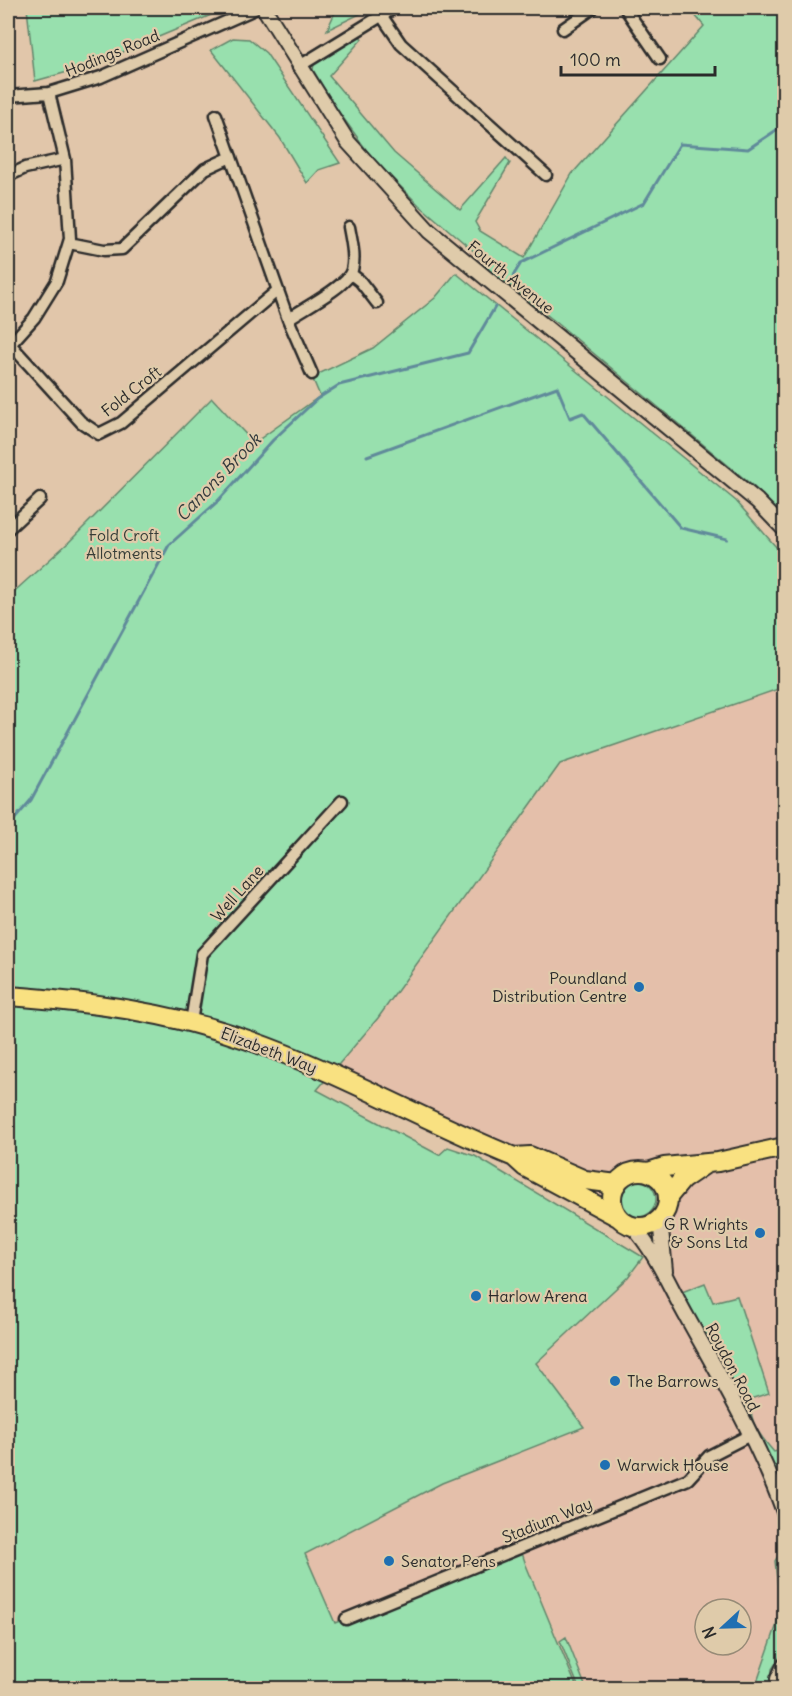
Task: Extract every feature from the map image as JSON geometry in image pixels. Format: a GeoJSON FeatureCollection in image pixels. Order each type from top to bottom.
{"type":"FeatureCollection","features":[{"type":"Feature","properties":{"kind":"main road","name":"Elizabeth Way"},"geometry":{"type":"LineString","coordinates":[[8,996],[129,1008],[191,1022],[249,1040],[514,1158],[525,1167],[625,1221]]}},
{"type":"Feature","properties":{"kind":"main road"},"geometry":{"type":"LineString","coordinates":[[705,1164],[682,1180],[666,1206],[650,1225],[625,1221],[612,1200],[617,1184],[631,1173],[648,1172],[664,1167],[705,1164],[784,1147]]}},
{"type":"Feature","properties":{"kind":"main road","name":"Elizabeth Way"},"geometry":{"type":"LineString","coordinates":[[514,1158],[530,1156],[585,1180],[617,1184]]}},
{"type":"Feature","properties":{"kind":"main road"},"geometry":{"type":"LineString","coordinates":[[648,1172],[662,1181],[666,1206]]}},
{"type":"Feature","properties":{"kind":"street","name":"Hodings Road"},"geometry":{"type":"LineString","coordinates":[[8,96],[49,93],[101,77],[257,8]]}},
{"type":"Feature","properties":{"kind":"street","name":"Fourth Avenue"},"geometry":{"type":"LineString","coordinates":[[264,8],[298,67],[348,142],[429,231],[757,501],[784,528]]}},
{"type":"Feature","properties":{"kind":"street"},"geometry":{"type":"LineString","coordinates":[[298,67],[394,8]]}},
{"type":"Feature","properties":{"kind":"street"},"geometry":{"type":"LineString","coordinates":[[562,29],[593,8]]}},
{"type":"Feature","properties":{"kind":"street"},"geometry":{"type":"LineString","coordinates":[[625,8],[660,59]]}},
{"type":"Feature","properties":{"kind":"street"},"geometry":{"type":"LineString","coordinates":[[381,15],[401,44],[546,175]]}},
{"type":"Feature","properties":{"kind":"street"},"geometry":{"type":"LineString","coordinates":[[9,346],[34,318],[57,281],[69,243],[65,159],[49,93]]}},
{"type":"Feature","properties":{"kind":"street"},"geometry":{"type":"LineString","coordinates":[[216,115],[288,319],[312,374]]}},
{"type":"Feature","properties":{"kind":"street"},"geometry":{"type":"LineString","coordinates":[[69,243],[104,250],[122,249],[205,169],[231,157]]}},
{"type":"Feature","properties":{"kind":"street"},"geometry":{"type":"LineString","coordinates":[[8,176],[25,168],[65,159]]}},
{"type":"Feature","properties":{"kind":"street"},"geometry":{"type":"LineString","coordinates":[[288,319],[332,290],[351,274],[353,267],[349,226]]}},
{"type":"Feature","properties":{"kind":"street"},"geometry":{"type":"LineString","coordinates":[[351,274],[360,281],[377,303]]}},
{"type":"Feature","properties":{"kind":"street","name":"Fold Croft"},"geometry":{"type":"LineString","coordinates":[[9,346],[81,422],[99,434],[121,423],[278,290]]}},
{"type":"Feature","properties":{"kind":"street"},"geometry":{"type":"LineString","coordinates":[[8,529],[40,498]]}},
{"type":"Feature","properties":{"kind":"street","name":"Well Lane"},"geometry":{"type":"LineString","coordinates":[[191,1022],[202,954],[342,801]]}},
{"type":"Feature","properties":{"kind":"street","name":"Roydon Road"},"geometry":{"type":"LineString","coordinates":[[664,1271],[661,1229],[666,1206]]}},
{"type":"Feature","properties":{"kind":"street","name":"Roydon Road"},"geometry":{"type":"LineString","coordinates":[[625,1221],[664,1271],[750,1435],[784,1512]]}},
{"type":"Feature","properties":{"kind":"street","name":"Stadium Way"},"geometry":{"type":"LineString","coordinates":[[346,1618],[688,1479],[709,1456],[750,1435]]}},
{"type":"Feature","properties":{"kind":"street"},"geometry":{"type":"LineString","coordinates":[[779,1689],[778,1679],[784,1666]]}},
{"type":"Feature","properties":{"kind":"shaded area"},"geometry":{"type":"Polygon","coordinates":[[[784,686],[784,1658],[779,1666],[774,1688],[578,1688],[520,1547],[334,1624],[305,1554],[442,1483],[583,1427],[536,1363],[650,1257],[544,1164],[334,1071],[378,1018],[562,764],[784,686]]]}},
{"type":"Feature","properties":{"kind":"green space"},"geometry":{"type":"Polygon","coordinates":[[[27,8],[228,8],[89,66],[35,81],[27,8]]]}},
{"type":"Feature","properties":{"kind":"green space"},"geometry":{"type":"Polygon","coordinates":[[[337,8],[372,8],[327,30],[337,8]]]}},
{"type":"Feature","properties":{"kind":"green space"},"geometry":{"type":"Polygon","coordinates":[[[689,8],[784,8],[784,516],[753,486],[556,322],[489,270],[476,253],[419,205],[373,159],[336,108],[313,70],[314,64],[360,36],[362,39],[329,76],[394,153],[460,210],[506,158],[510,163],[475,222],[480,231],[524,258],[572,174],[704,26],[689,8]]]}},
{"type":"Feature","properties":{"kind":"green space"},"geometry":{"type":"Polygon","coordinates":[[[233,38],[249,39],[266,53],[340,163],[319,170],[307,183],[280,138],[211,50],[233,38]]]}},
{"type":"Feature","properties":{"kind":"green space","name":"Fold Croft Allotments"},"geometry":{"type":"Polygon","coordinates":[[[456,273],[736,501],[784,556],[784,687],[560,764],[378,1018],[317,1090],[439,1155],[448,1147],[475,1156],[643,1257],[628,1277],[536,1363],[584,1427],[442,1483],[305,1554],[335,1623],[520,1547],[577,1688],[8,1688],[8,597],[68,543],[212,398],[254,443],[320,396],[312,377],[373,348],[435,298],[456,273]]]}},
{"type":"Feature","properties":{"kind":"green space"},"geometry":{"type":"Polygon","coordinates":[[[638,1181],[651,1186],[656,1199],[651,1212],[638,1217],[625,1212],[620,1199],[625,1186],[638,1181]]]}},
{"type":"Feature","properties":{"kind":"green space"},"geometry":{"type":"Polygon","coordinates":[[[705,1283],[713,1302],[737,1296],[769,1393],[750,1399],[753,1422],[774,1452],[784,1449],[784,1507],[682,1292],[705,1283]]]}},
{"type":"Feature","properties":{"kind":"green space"},"geometry":{"type":"Polygon","coordinates":[[[780,1553],[784,1554],[784,1651],[772,1669],[771,1688],[755,1688],[776,1627],[780,1606],[775,1561],[780,1553]]]}},
{"type":"Feature","properties":{"kind":"green space"},"geometry":{"type":"Polygon","coordinates":[[[566,1637],[586,1688],[579,1688],[560,1641],[566,1637]]]}},
{"type":"Feature","properties":{"kind":"waterway","name":"Canons Brook"},"geometry":{"type":"LineString","coordinates":[[513,276],[521,263],[644,203],[680,144],[748,149],[784,125]]}},
{"type":"Feature","properties":{"kind":"waterway","name":"Canons Brook"},"geometry":{"type":"LineString","coordinates":[[8,827],[31,800],[169,545],[217,502],[273,440],[317,399],[339,385],[468,353],[495,307]]}},
{"type":"Feature","properties":{"kind":"waterway"},"geometry":{"type":"LineString","coordinates":[[367,456],[557,387],[570,418],[583,413],[681,528],[727,539]]}},
{"type":"Feature","properties":{"kind":"place","name":"Poundland Distribution Centre"},"geometry":{"type":"Point","coordinates":[639,987]}},
{"type":"Feature","properties":{"kind":"place","name":"G R Wrights & Sons Ltd"},"geometry":{"type":"Point","coordinates":[760,1233]}},
{"type":"Feature","properties":{"kind":"place","name":"Harlow Arena"},"geometry":{"type":"Point","coordinates":[476,1296]}},
{"type":"Feature","properties":{"kind":"place","name":"The Barrows"},"geometry":{"type":"Point","coordinates":[615,1381]}},
{"type":"Feature","properties":{"kind":"place","name":"Warwick House"},"geometry":{"type":"Point","coordinates":[605,1465]}},
{"type":"Feature","properties":{"kind":"place","name":"Senator Pens"},"geometry":{"type":"Point","coordinates":[389,1561]}}]}
